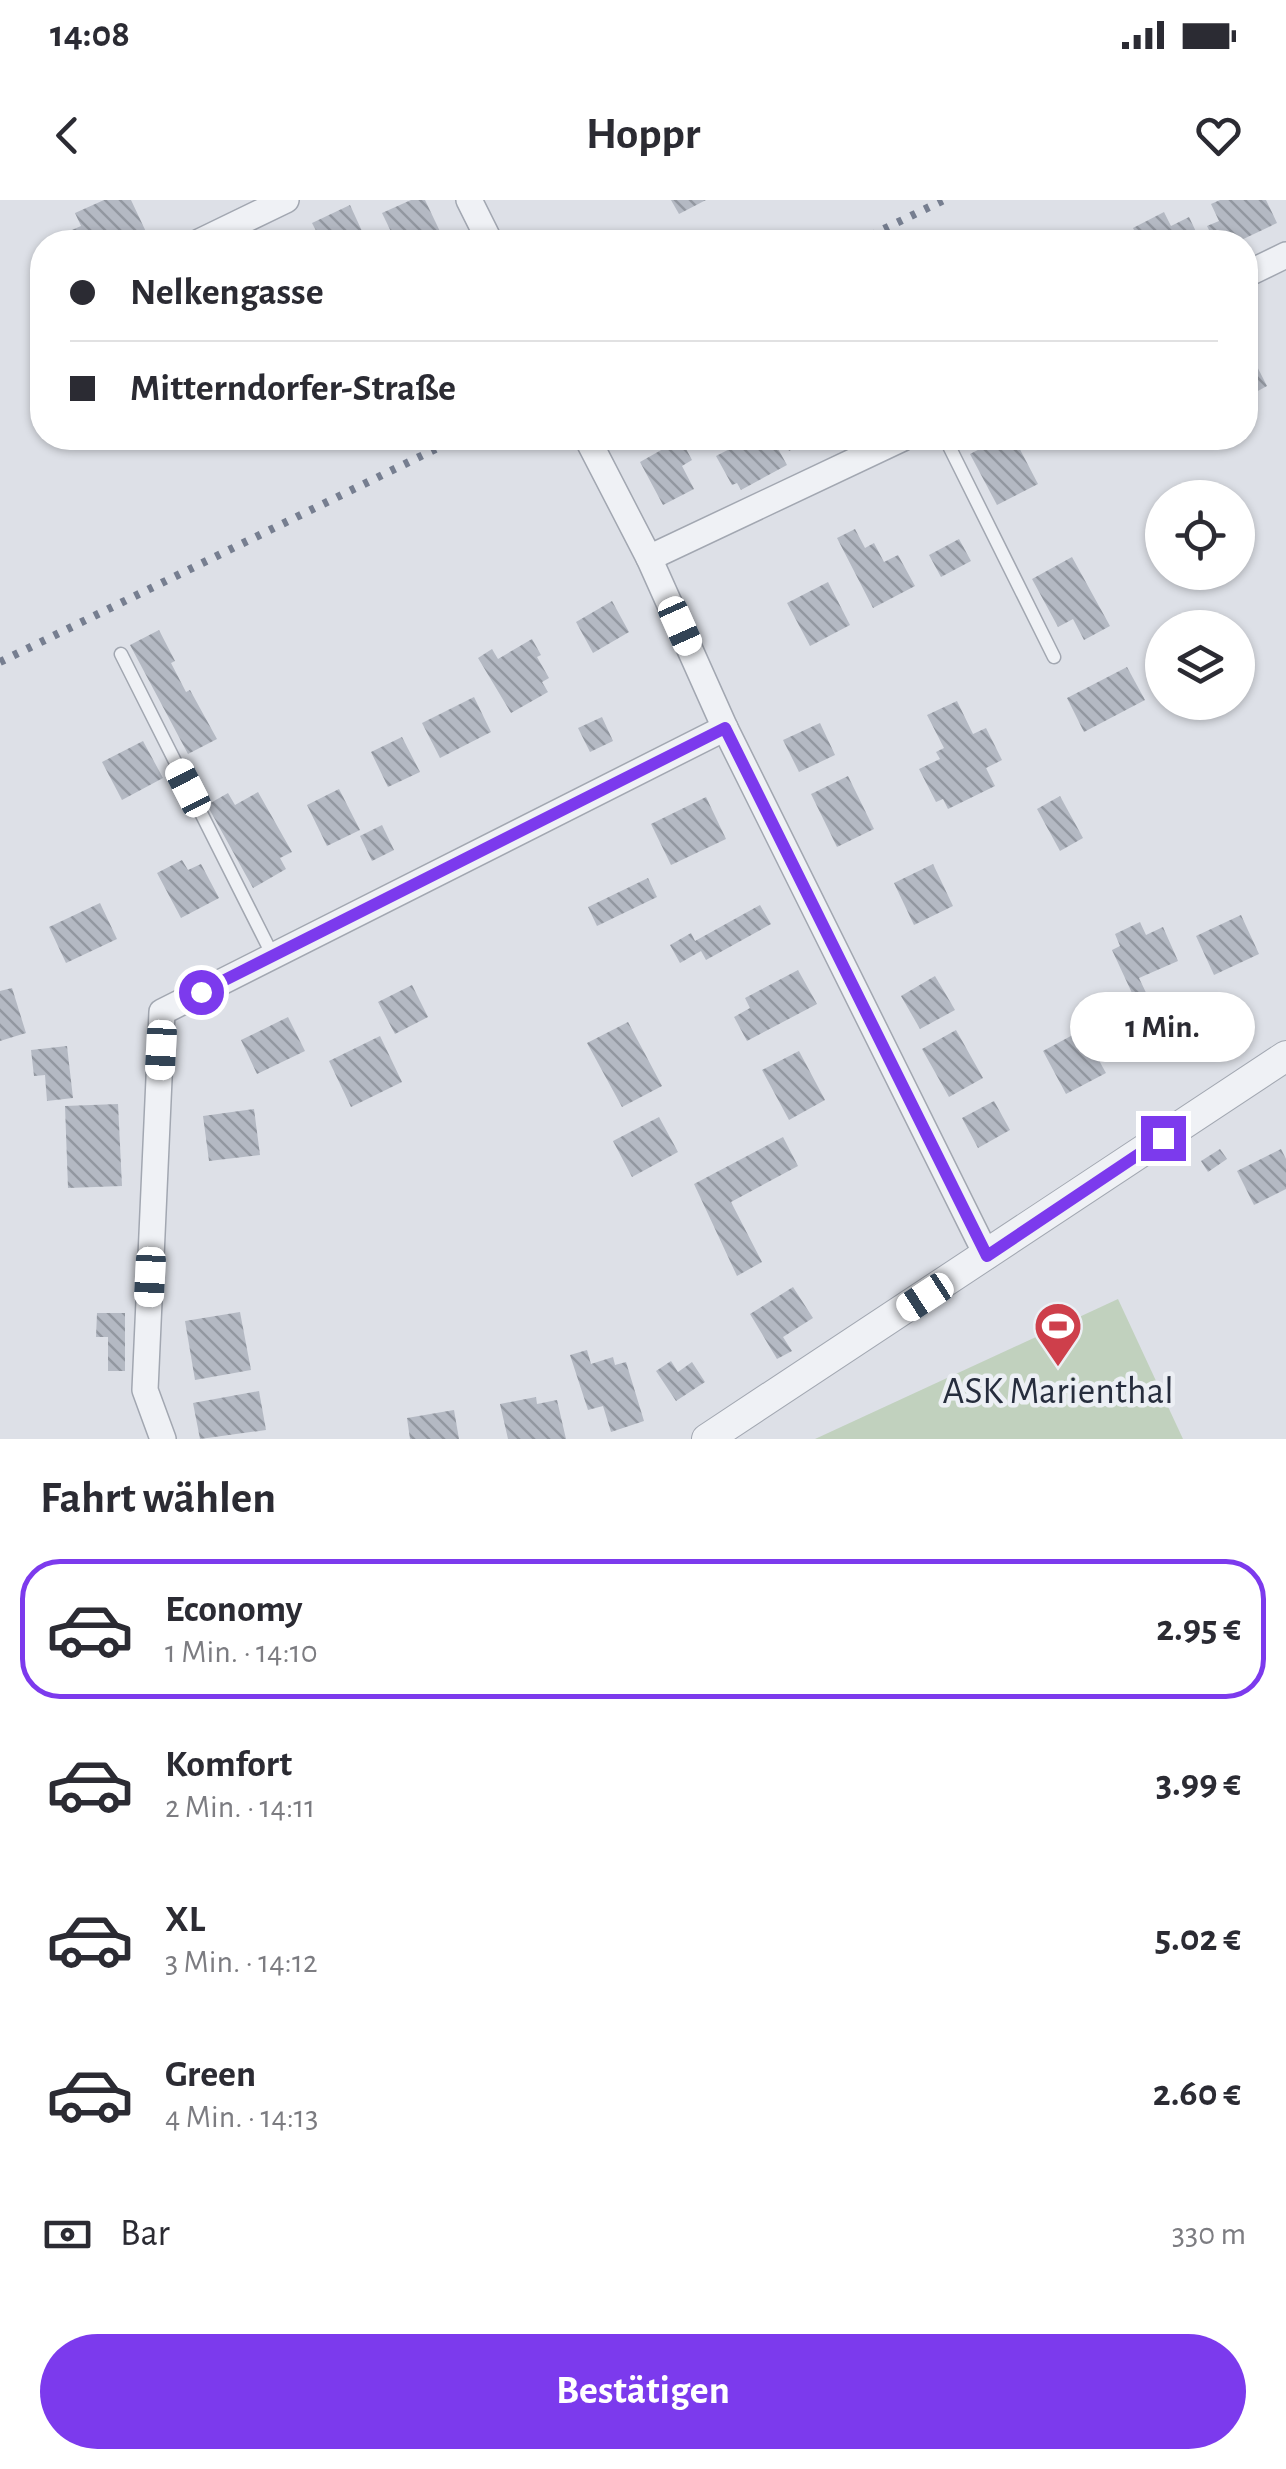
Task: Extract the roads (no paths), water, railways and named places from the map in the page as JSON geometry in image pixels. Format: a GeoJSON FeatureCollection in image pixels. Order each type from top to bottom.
{"type":"FeatureCollection","features":[{"type":"Feature","properties":{"kind":"street"},"geometry":{"type":"LineString","coordinates":[[224,230],[286,200]]}},
{"type":"Feature","properties":{"kind":"street"},"geometry":{"type":"LineString","coordinates":[[469,200],[484,230]]}},
{"type":"Feature","properties":{"kind":"street"},"geometry":{"type":"LineString","coordinates":[[1258,269],[1286,256]]}},
{"type":"Feature","properties":{"kind":"street"},"geometry":{"type":"LineString","coordinates":[[593,450],[649,558],[725,728],[987,1256]]}},
{"type":"Feature","properties":{"kind":"street"},"geometry":{"type":"LineString","coordinates":[[649,558],[878,450]]}},
{"type":"Feature","properties":{"kind":"street"},"geometry":{"type":"LineString","coordinates":[[163,1439],[146,1390],[162,1012],[725,728]]}},
{"type":"Feature","properties":{"kind":"street"},"geometry":{"type":"LineString","coordinates":[[708,1439],[1286,1056]]}},
{"type":"Feature","properties":{"kind":"lane"},"geometry":{"type":"LineString","coordinates":[[950,450],[1054,657]]}},
{"type":"Feature","properties":{"kind":"lane"},"geometry":{"type":"LineString","coordinates":[[121,654],[274,956]]}},
{"type":"Feature","properties":{"kind":"railway"},"geometry":{"type":"LineString","coordinates":[[882,230],[944,200]]}},
{"type":"Feature","properties":{"kind":"railway"},"geometry":{"type":"LineString","coordinates":[[0,662],[433,450]]}},
{"type":"Feature","properties":{"kind":"place","name":"ASK Marienthal"},"geometry":{"type":"Point","coordinates":[1058,1368]}}]}
